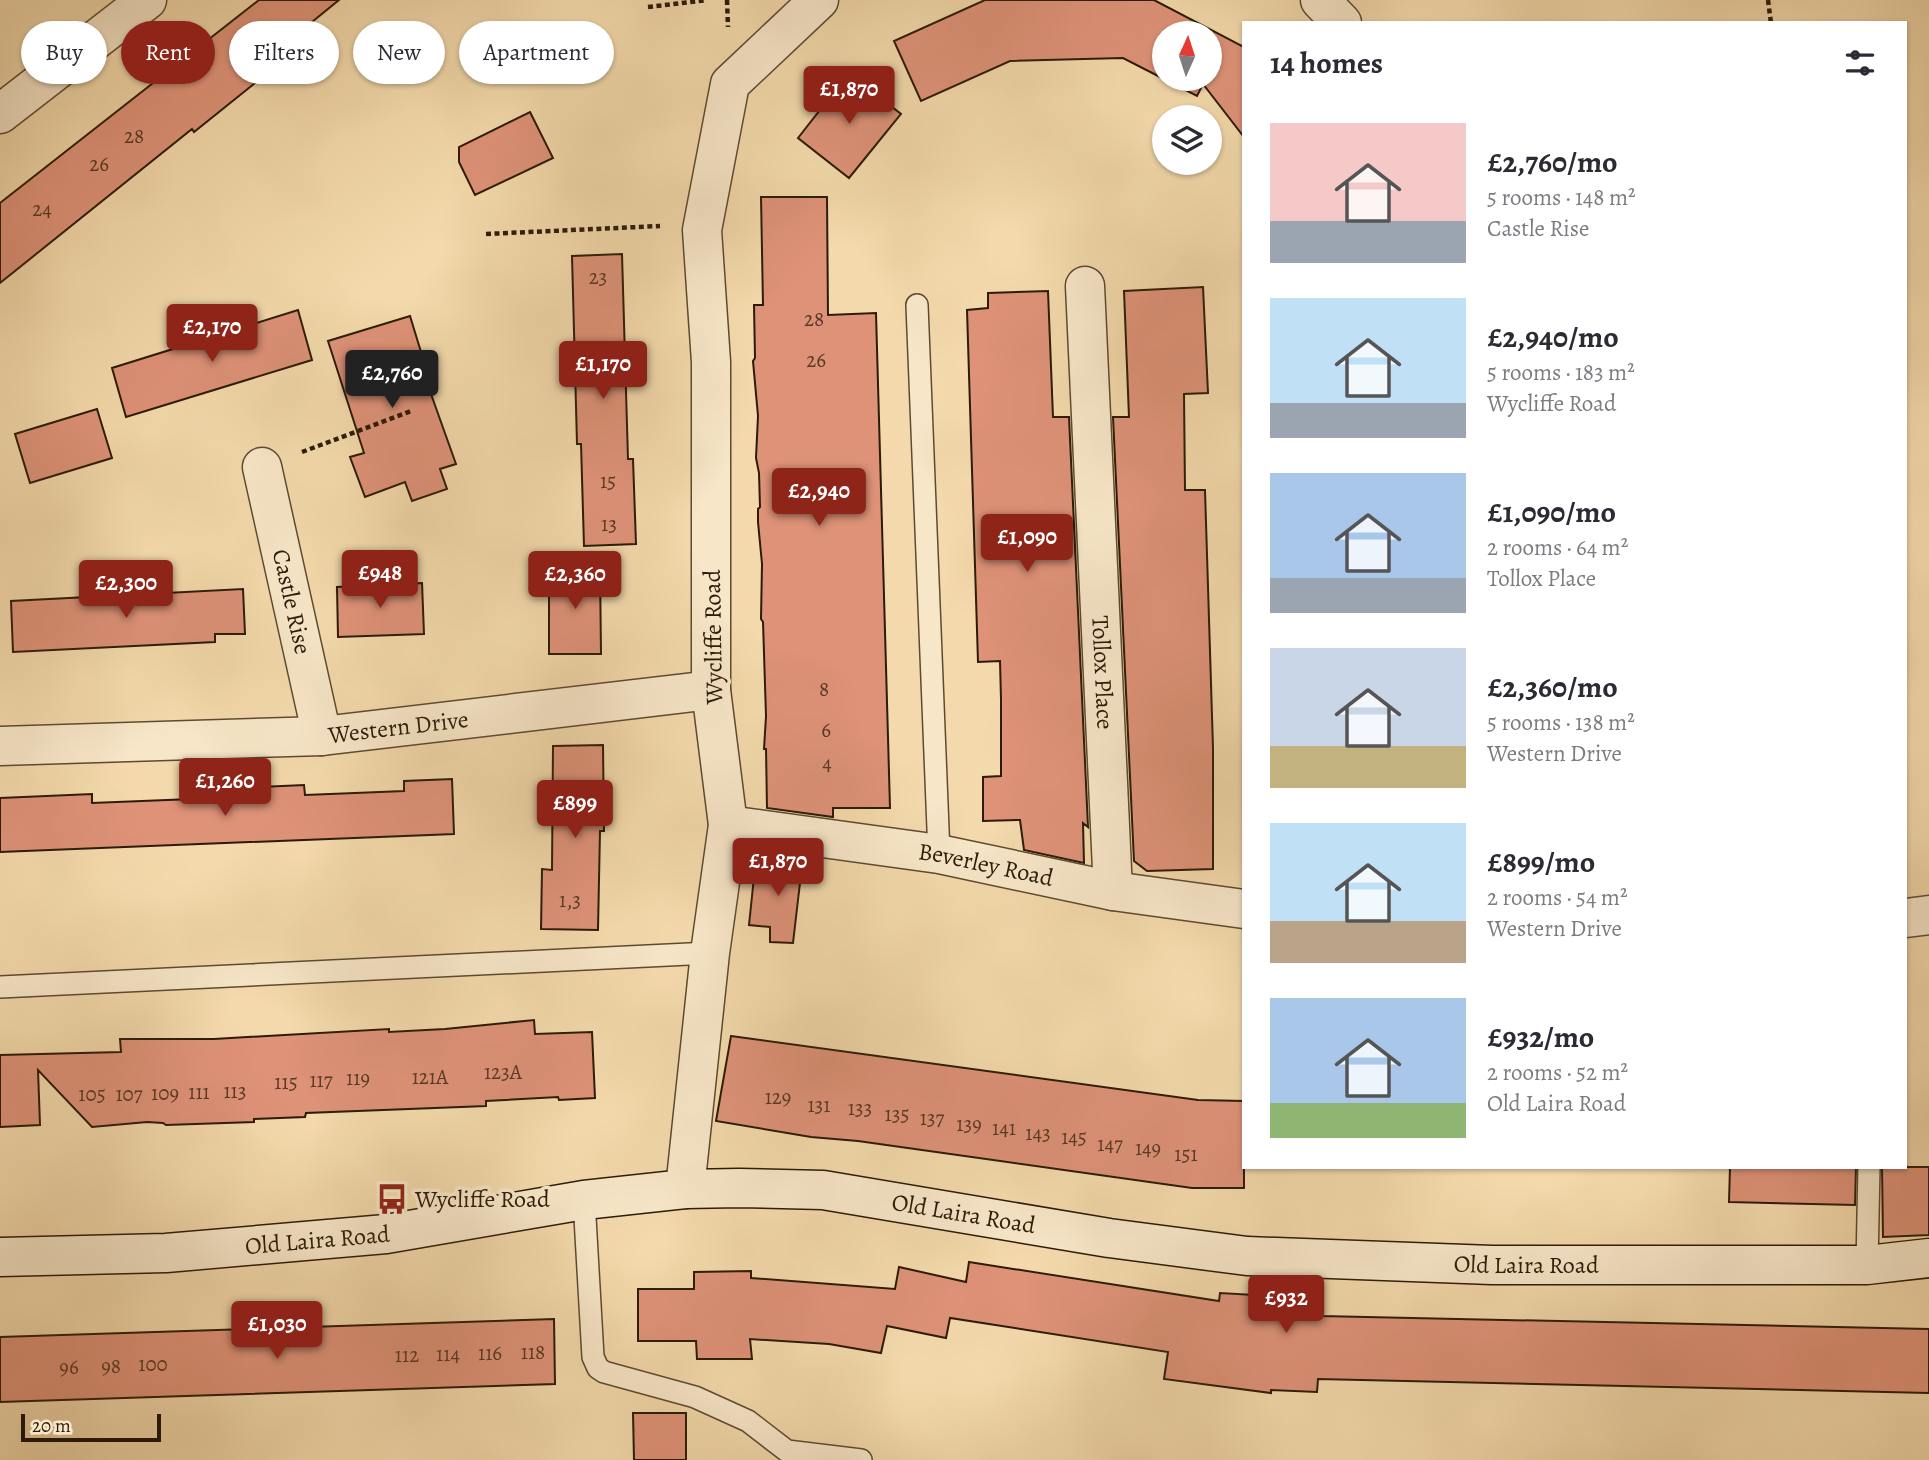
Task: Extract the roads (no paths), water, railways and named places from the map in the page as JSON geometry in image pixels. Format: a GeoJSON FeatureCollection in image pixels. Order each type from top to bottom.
{"type":"FeatureCollection","features":[{"type":"Feature","properties":{"kind":"street"},"geometry":{"type":"LineString","coordinates":[[0,114],[148,0]]}},
{"type":"Feature","properties":{"kind":"street","name":"Wycliffe Road"},"geometry":{"type":"LineString","coordinates":[[685,1189],[710,953],[728,825],[711,690],[711,362],[702,230],[730,84],[819,0]]}},
{"type":"Feature","properties":{"kind":"street"},"geometry":{"type":"LineString","coordinates":[[1320,0],[1340,21]]}},
{"type":"Feature","properties":{"kind":"street","name":"Tollox Place"},"geometry":{"type":"LineString","coordinates":[[1085,286],[1113,891]]}},
{"type":"Feature","properties":{"kind":"street","name":"Castle Rise"},"geometry":{"type":"LineString","coordinates":[[262,467],[322,736]]}},
{"type":"Feature","properties":{"kind":"street","name":"Western Drive"},"geometry":{"type":"LineString","coordinates":[[0,746],[322,736],[711,690]]}},
{"type":"Feature","properties":{"kind":"street","name":"Beverley Road"},"geometry":{"type":"LineString","coordinates":[[728,825],[939,854],[1113,891],[1242,909]]}},
{"type":"Feature","properties":{"kind":"street"},"geometry":{"type":"LineString","coordinates":[[1907,918],[1929,915]]}},
{"type":"Feature","properties":{"kind":"street","name":"Old Laira Road"},"geometry":{"type":"LineString","coordinates":[[0,1257],[166,1253],[386,1234],[584,1200],[685,1189],[739,1188],[822,1190],[1109,1238],[1247,1256],[1492,1265],[1867,1265],[1929,1258]]}},
{"type":"Feature","properties":{"kind":"lane"},"geometry":{"type":"LineString","coordinates":[[918,305],[939,854]]}},
{"type":"Feature","properties":{"kind":"lane"},"geometry":{"type":"LineString","coordinates":[[0,987],[710,953]]}},
{"type":"Feature","properties":{"kind":"lane"},"geometry":{"type":"LineString","coordinates":[[1867,1265],[1869,1169]]}},
{"type":"Feature","properties":{"kind":"lane"},"geometry":{"type":"LineString","coordinates":[[584,1200],[593,1357],[598,1368],[604,1372],[695,1397],[748,1421],[787,1451],[861,1460]]}},
{"type":"Feature","properties":{"kind":"place","name":"Wycliffe Road"},"geometry":{"type":"Point","coordinates":[392,1199]}}]}
